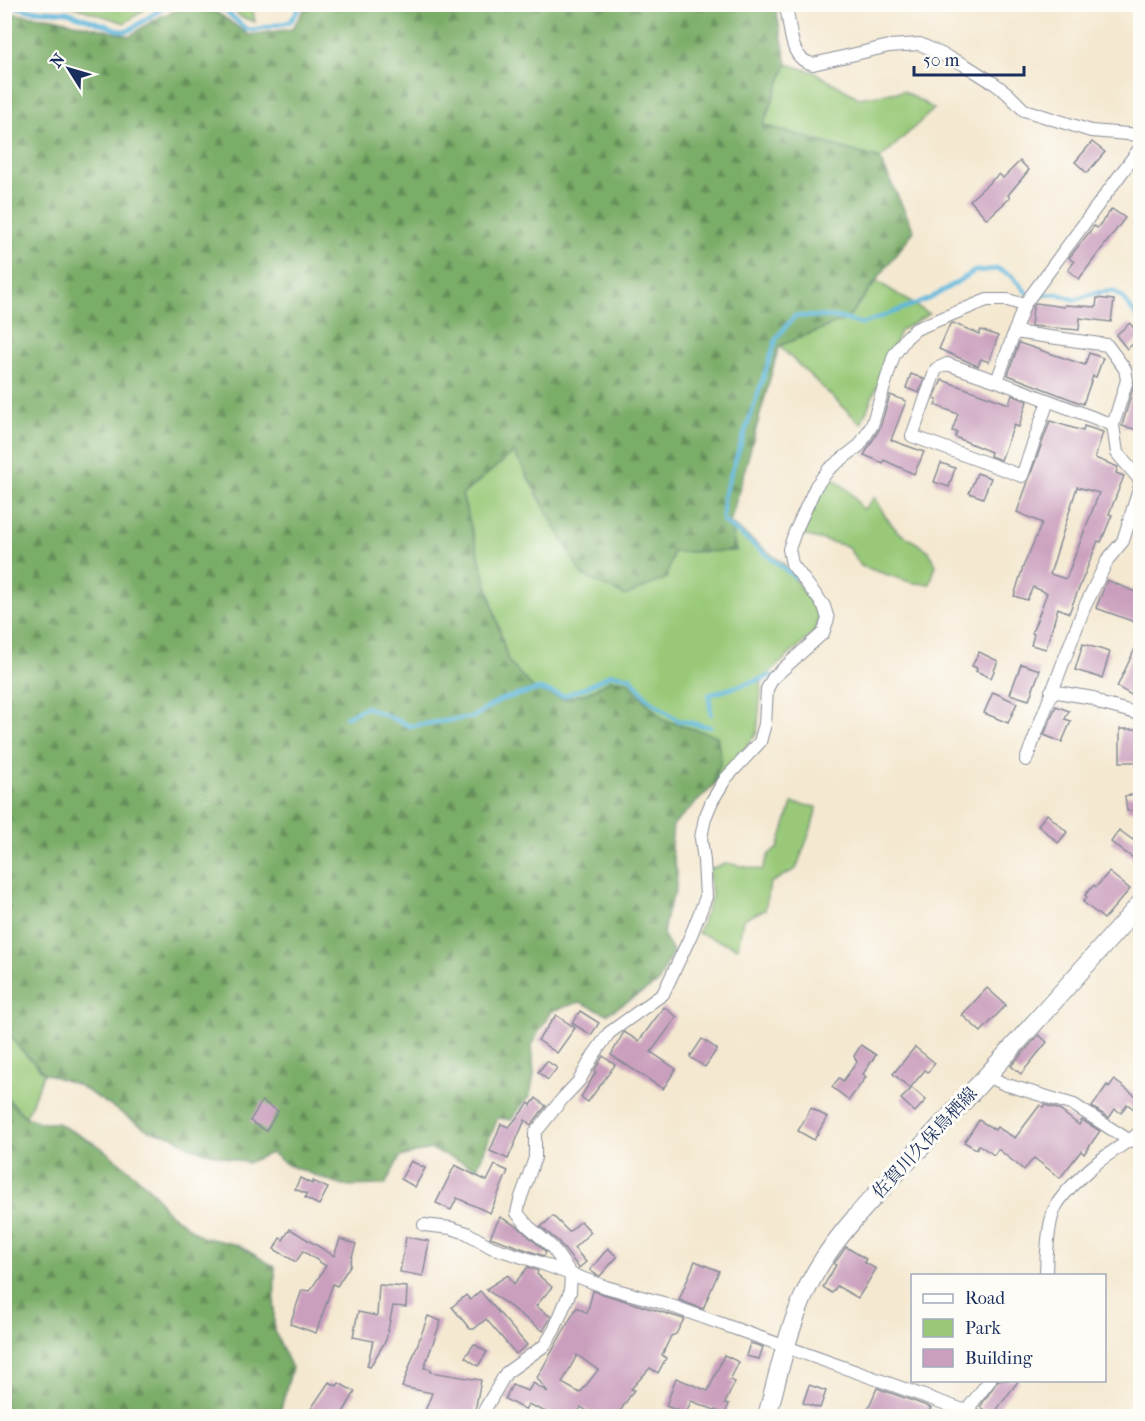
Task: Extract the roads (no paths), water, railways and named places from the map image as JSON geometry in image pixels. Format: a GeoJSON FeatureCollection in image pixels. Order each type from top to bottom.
{"type":"FeatureCollection","features":[{"type":"Feature","properties":{"kind":"main road","name":"佐賀川久保鳥栖線"},"geometry":{"type":"LineString","coordinates":[[767,1416],[797,1311],[826,1254],[1140,904]]}},
{"type":"Feature","properties":{"kind":"street"},"geometry":{"type":"LineString","coordinates":[[785,4],[794,48],[798,57],[806,62],[813,64],[889,46],[920,44],[965,65],[1007,93],[1024,110],[1091,131],[1140,135]]}},
{"type":"Feature","properties":{"kind":"street"},"geometry":{"type":"LineString","coordinates":[[997,381],[1024,304],[1140,148]]}},
{"type":"Feature","properties":{"kind":"street"},"geometry":{"type":"LineString","coordinates":[[484,1416],[485,1409],[506,1373],[545,1345],[570,1292],[571,1274],[552,1247],[517,1213],[536,1158],[535,1133],[579,1081],[592,1056],[609,1034],[663,994],[706,897],[701,838],[705,818],[712,801],[726,778],[760,742],[765,724],[767,689],[773,678],[823,633],[828,619],[824,606],[792,564],[789,549],[816,486],[829,469],[860,445],[872,425],[894,355],[906,338],[916,329],[987,300],[1008,300],[1024,304]]}},
{"type":"Feature","properties":{"kind":"street"},"geometry":{"type":"LineString","coordinates":[[1014,332],[1107,345],[1125,369],[1127,380],[1113,425],[1117,453],[1140,487],[1123,541],[1108,559],[1084,608],[1026,760]]}},
{"type":"Feature","properties":{"kind":"street"},"geometry":{"type":"LineString","coordinates":[[1048,401],[1022,476],[912,436],[936,369],[947,364],[997,381],[1113,425]]}},
{"type":"Feature","properties":{"kind":"street"},"geometry":{"type":"LineString","coordinates":[[1051,691],[1093,698],[1102,704],[1140,714]]}},
{"type":"Feature","properties":{"kind":"street"},"geometry":{"type":"LineString","coordinates":[[988,1076],[1004,1084],[1074,1105],[1130,1141]]}},
{"type":"Feature","properties":{"kind":"street"},"geometry":{"type":"LineString","coordinates":[[1046,1274],[1046,1252],[1051,1220],[1056,1206],[1098,1162],[1140,1132]]}},
{"type":"Feature","properties":{"kind":"street"},"geometry":{"type":"LineString","coordinates":[[424,1225],[459,1230],[491,1247],[606,1287],[663,1303],[968,1414],[989,1382]]}},
{"type":"Feature","properties":{"kind":"waterway"},"geometry":{"type":"LineString","coordinates":[[5,4],[28,10],[67,12],[122,31],[128,31],[169,4]]}},
{"type":"Feature","properties":{"kind":"waterway"},"geometry":{"type":"LineString","coordinates":[[218,4],[246,29],[253,30],[290,22],[302,4]]}},
{"type":"Feature","properties":{"kind":"waterway"},"geometry":{"type":"LineString","coordinates":[[795,577],[723,521],[723,497],[777,337],[795,316],[836,317],[862,324],[931,298],[975,271],[998,269],[1012,276],[1027,293]]}},
{"type":"Feature","properties":{"kind":"waterway"},"geometry":{"type":"LineString","coordinates":[[1040,295],[1058,294],[1075,300],[1095,293],[1113,291],[1123,298],[1140,321]]}},
{"type":"Feature","properties":{"kind":"waterway"},"geometry":{"type":"LineString","coordinates":[[346,717],[366,707],[410,726],[473,717],[500,700],[539,689],[563,696],[587,687],[611,674],[630,677],[648,699],[677,720],[710,727]]}},
{"type":"Feature","properties":{"kind":"waterway"},"geometry":{"type":"LineString","coordinates":[[711,714],[709,695],[771,675]]}}]}
